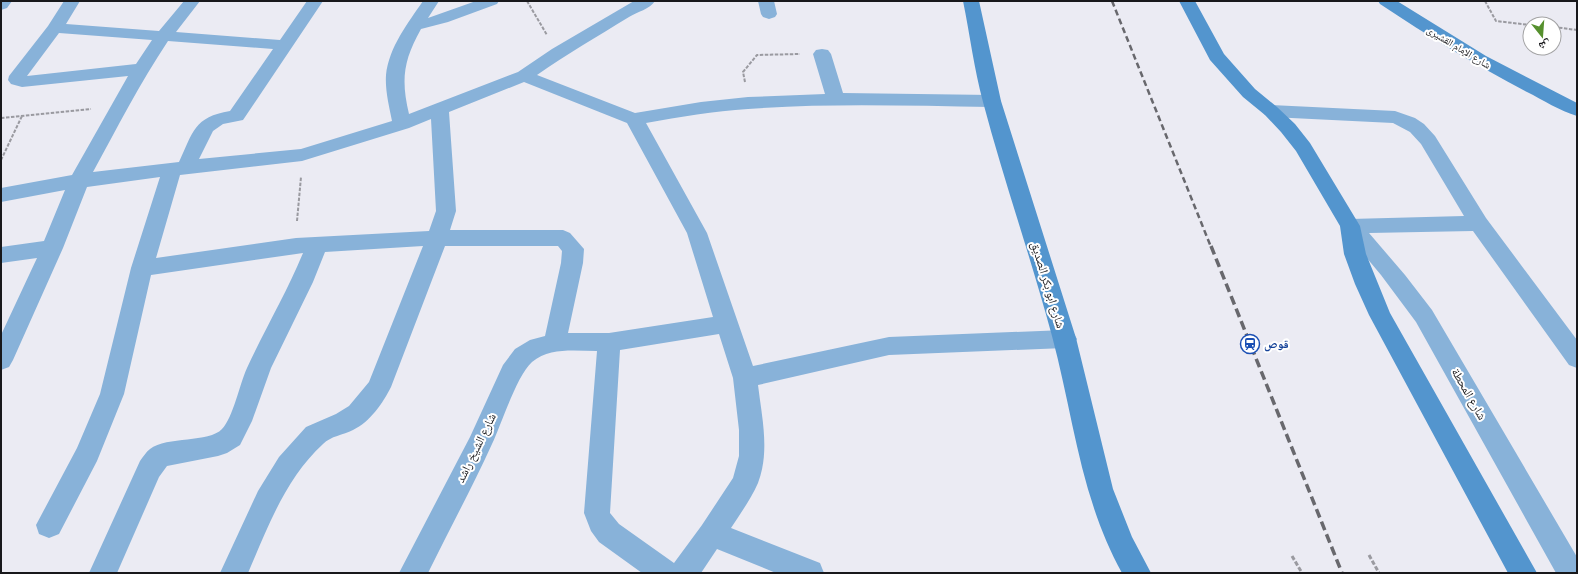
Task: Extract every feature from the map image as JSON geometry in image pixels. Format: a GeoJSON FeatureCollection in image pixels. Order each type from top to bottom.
{"type":"FeatureCollection","features":[{"type":"Feature","properties":{"kind":"street"},"geometry":{"type":"LineString","coordinates":[[1,5],[4,1]]}},
{"type":"Feature","properties":{"kind":"street"},"geometry":{"type":"LineString","coordinates":[[72,1],[55,28],[18,76],[17,80],[22,82],[141,69]]}},
{"type":"Feature","properties":{"kind":"street"},"geometry":{"type":"LineString","coordinates":[[1,360],[52,248],[79,181],[119,106],[141,69],[163,37],[192,1]]}},
{"type":"Feature","properties":{"kind":"street"},"geometry":{"type":"LineString","coordinates":[[49,525],[88,453],[112,394],[142,268],[179,168],[205,127],[218,119],[236,116],[315,1]]}},
{"type":"Feature","properties":{"kind":"street"},"geometry":{"type":"LineString","coordinates":[[402,124],[395,92],[395,74],[400,56],[415,26],[431,1]]}},
{"type":"Feature","properties":{"kind":"street"},"geometry":{"type":"LineString","coordinates":[[415,26],[442,19],[492,1]]}},
{"type":"Feature","properties":{"kind":"street"},"geometry":{"type":"LineString","coordinates":[[1,195],[79,181],[179,168],[302,155],[402,124],[524,76],[558,53],[629,10],[647,1]]}},
{"type":"Feature","properties":{"kind":"street","name":"شارع ابو بكر الصديق"},"geometry":{"type":"LineString","coordinates":[[971,1],[992,101],[1064,339],[1106,508],[1118,537],[1135,571]]}},
{"type":"Feature","properties":{"kind":"street"},"geometry":{"type":"LineString","coordinates":[[1187,1],[1216,56],[1249,93],[1271,111],[1288,128],[1303,147],[1350,226],[1356,254],[1366,284],[1380,315],[1523,573]]}},
{"type":"Feature","properties":{"kind":"street","name":"شارع الإمام القشيرى"},"geometry":{"type":"LineString","coordinates":[[1386,1],[1441,37],[1534,89],[1577,110]]}},
{"type":"Feature","properties":{"kind":"street"},"geometry":{"type":"LineString","coordinates":[[55,28],[285,45]]}},
{"type":"Feature","properties":{"kind":"street"},"geometry":{"type":"LineString","coordinates":[[822,54],[836,99]]}},
{"type":"Feature","properties":{"kind":"street"},"geometry":{"type":"LineString","coordinates":[[524,76],[634,119],[701,108],[748,103],[836,99],[992,101]]}},
{"type":"Feature","properties":{"kind":"street","name":"شارع الإمام القشيرى"},"geometry":{"type":"LineString","coordinates":[[1534,89],[1577,126]]}},
{"type":"Feature","properties":{"kind":"street"},"geometry":{"type":"LineString","coordinates":[[234,573],[276,481],[317,434],[348,421],[366,407],[379,387],[446,211],[440,110]]}},
{"type":"Feature","properties":{"kind":"street"},"geometry":{"type":"LineString","coordinates":[[1271,111],[1395,117],[1408,122],[1417,128],[1428,140],[1479,224],[1577,358]]}},
{"type":"Feature","properties":{"kind":"street"},"geometry":{"type":"LineString","coordinates":[[634,119],[697,233],[745,378],[751,430],[752,456],[745,482],[712,534],[684,573]]}},
{"type":"Feature","properties":{"kind":"street"},"geometry":{"type":"LineString","coordinates":[[1350,226],[1479,224]]}},
{"type":"Feature","properties":{"kind":"street","name":"شارع المحطة"},"geometry":{"type":"LineString","coordinates":[[1350,226],[1397,278],[1424,316],[1571,573]]}},
{"type":"Feature","properties":{"kind":"street"},"geometry":{"type":"LineString","coordinates":[[142,268],[318,244],[437,238],[563,238],[574,249],[555,342]]}},
{"type":"Feature","properties":{"kind":"street"},"geometry":{"type":"LineString","coordinates":[[103,573],[149,469],[159,456],[172,452],[218,445],[231,437],[240,421],[259,368],[302,282],[318,244]]}},
{"type":"Feature","properties":{"kind":"street"},"geometry":{"type":"LineString","coordinates":[[1,255],[52,248]]}},
{"type":"Feature","properties":{"kind":"street","name":"شارع الشيخ راشد"},"geometry":{"type":"LineString","coordinates":[[413,573],[480,443],[512,372],[523,356],[538,347],[555,342],[609,342],[727,324]]}},
{"type":"Feature","properties":{"kind":"street"},"geometry":{"type":"LineString","coordinates":[[745,378],[889,346],[1064,339]]}},
{"type":"Feature","properties":{"kind":"street"},"geometry":{"type":"LineString","coordinates":[[609,342],[598,513],[601,522],[609,534],[665,573]]}},
{"type":"Feature","properties":{"kind":"street"},"geometry":{"type":"LineString","coordinates":[[712,534],[810,573]]}},
{"type":"Feature","properties":{"kind":"path"},"geometry":{"type":"LineString","coordinates":[[526,1],[558,53]]}},
{"type":"Feature","properties":{"kind":"path"},"geometry":{"type":"LineString","coordinates":[[1485,1],[1496,21],[1522,24]]}},
{"type":"Feature","properties":{"kind":"path"},"geometry":{"type":"LineString","coordinates":[[1562,28],[1577,30]]}},
{"type":"Feature","properties":{"kind":"path"},"geometry":{"type":"LineString","coordinates":[[748,103],[743,72],[757,55],[822,54]]}},
{"type":"Feature","properties":{"kind":"path"},"geometry":{"type":"LineString","coordinates":[[1,118],[119,106]]}},
{"type":"Feature","properties":{"kind":"path"},"geometry":{"type":"LineString","coordinates":[[1,160],[22,116]]}},
{"type":"Feature","properties":{"kind":"path"},"geometry":{"type":"LineString","coordinates":[[296,246],[302,155]]}},
{"type":"Feature","properties":{"kind":"path"},"geometry":{"type":"LineString","coordinates":[[1369,555],[1379,573]]}},
{"type":"Feature","properties":{"kind":"path"},"geometry":{"type":"LineString","coordinates":[[1292,556],[1302,573]]}},
{"type":"Feature","properties":{"kind":"railway"},"geometry":{"type":"LineString","coordinates":[[1112,1],[1211,247]]}},
{"type":"Feature","properties":{"kind":"railway"},"geometry":{"type":"LineString","coordinates":[[1211,246],[1342,573]]}},
{"type":"Feature","properties":{"kind":"place","name":"قوص"},"geometry":{"type":"Point","coordinates":[1250,344]}}]}
